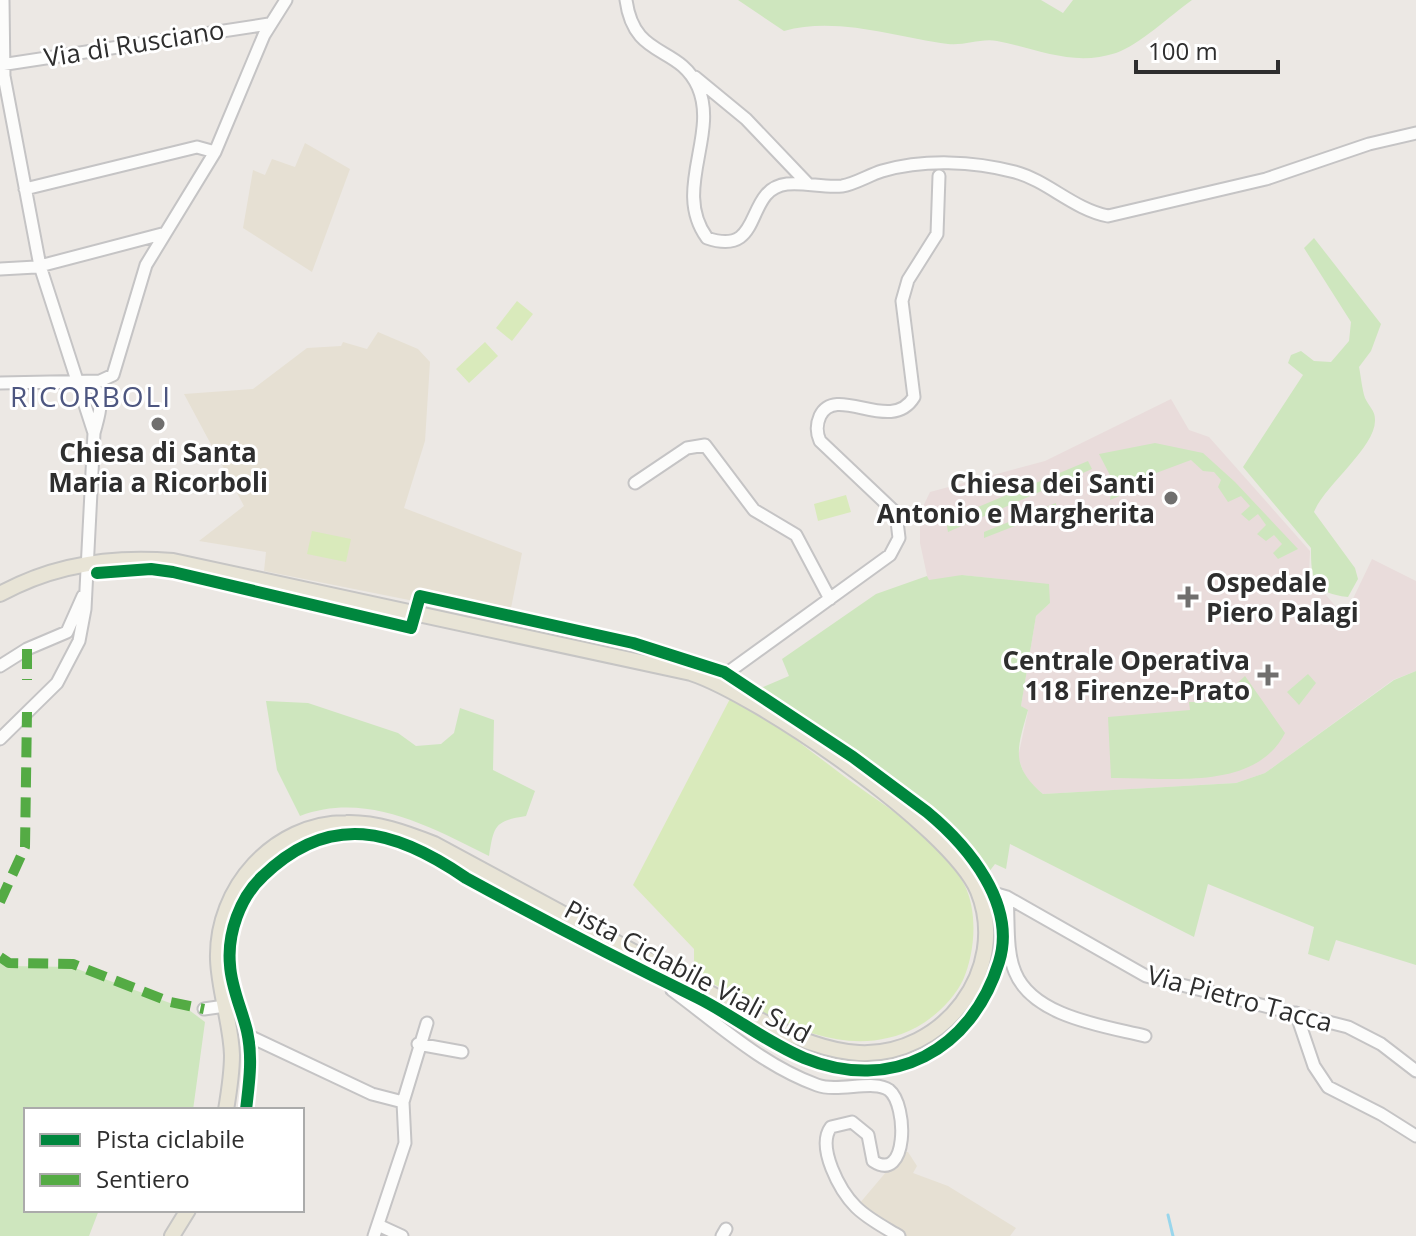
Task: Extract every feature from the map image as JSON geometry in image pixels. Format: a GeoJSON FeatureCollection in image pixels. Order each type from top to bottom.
{"type":"FeatureCollection","features":[{"type":"Feature","properties":{"kind":"main road"},"geometry":{"type":"LineString","coordinates":[[0,594],[37,576],[86,563],[134,559],[173,561],[673,668],[716,681],[763,707],[926,826],[950,851],[976,888],[986,936],[983,964],[976,982],[948,1019],[903,1047],[861,1053],[816,1045],[677,976],[434,844],[383,827],[338,823],[309,828],[285,840],[247,872],[223,919],[218,961],[232,1054],[226,1108]]}},
{"type":"Feature","properties":{"kind":"main road"},"geometry":{"type":"LineString","coordinates":[[172,1236],[187,1212]]}},
{"type":"Feature","properties":{"kind":"street"},"geometry":{"type":"LineString","coordinates":[[0,739],[53,687],[67,668],[81,633],[94,433],[84,382],[40,266],[2,64],[3,0]]}},
{"type":"Feature","properties":{"kind":"street"},"geometry":{"type":"LineString","coordinates":[[0,383],[84,382],[107,380],[113,375],[138,287],[162,234],[215,152],[269,24],[286,0]]}},
{"type":"Feature","properties":{"kind":"street"},"geometry":{"type":"LineString","coordinates":[[626,0],[628,21],[636,33],[689,71],[746,119],[808,184]]}},
{"type":"Feature","properties":{"kind":"street","name":"Via di Rusciano"},"geometry":{"type":"LineString","coordinates":[[2,64],[269,24]]}},
{"type":"Feature","properties":{"kind":"street"},"geometry":{"type":"LineString","coordinates":[[689,71],[699,88],[703,108],[692,209],[707,238],[723,243],[738,239],[750,229],[761,201],[770,191],[786,184],[842,186],[882,171],[918,164],[994,167],[1019,173],[1091,212],[1108,216],[1266,179],[1369,144],[1416,133]]}},
{"type":"Feature","properties":{"kind":"street"},"geometry":{"type":"LineString","coordinates":[[25,189],[197,147],[215,152]]}},
{"type":"Feature","properties":{"kind":"street"},"geometry":{"type":"LineString","coordinates":[[716,681],[897,547],[900,529],[889,505],[820,441],[817,425],[823,410],[833,405],[891,412],[909,404],[914,397],[902,301],[908,280],[937,234],[939,176]]}},
{"type":"Feature","properties":{"kind":"street"},"geometry":{"type":"LineString","coordinates":[[0,269],[40,266],[162,234]]}},
{"type":"Feature","properties":{"kind":"street"},"geometry":{"type":"LineString","coordinates":[[635,483],[687,448],[705,445],[754,510],[796,535],[830,599]]}},
{"type":"Feature","properties":{"kind":"street"},"geometry":{"type":"LineString","coordinates":[[0,666],[27,649],[67,632],[86,588]]}},
{"type":"Feature","properties":{"kind":"street","name":"Via Pietro Tacca"},"geometry":{"type":"LineString","coordinates":[[976,888],[1007,897],[1146,976],[1359,1031],[1416,1071]]}},
{"type":"Feature","properties":{"kind":"street"},"geometry":{"type":"LineString","coordinates":[[1007,897],[1012,963],[1023,985],[1061,1014],[1145,1036]]}},
{"type":"Feature","properties":{"kind":"street"},"geometry":{"type":"LineString","coordinates":[[677,976],[672,990],[768,1061],[820,1086],[845,1090],[878,1085],[892,1092],[899,1108],[901,1139],[899,1154],[891,1163],[883,1165],[873,1161],[868,1135],[852,1122],[831,1127],[825,1142],[828,1155],[853,1203],[899,1236]]}},
{"type":"Feature","properties":{"kind":"street"},"geometry":{"type":"LineString","coordinates":[[222,985],[236,990],[249,1036],[372,1094],[403,1102]]}},
{"type":"Feature","properties":{"kind":"street"},"geometry":{"type":"LineString","coordinates":[[204,1009],[225,1006]]}},
{"type":"Feature","properties":{"kind":"street"},"geometry":{"type":"LineString","coordinates":[[1296,1013],[1314,1066],[1328,1087],[1370,1107],[1416,1136]]}},
{"type":"Feature","properties":{"kind":"street"},"geometry":{"type":"LineString","coordinates":[[402,1236],[376,1230],[405,1143],[403,1102],[418,1044],[427,1023]]}},
{"type":"Feature","properties":{"kind":"street"},"geometry":{"type":"LineString","coordinates":[[418,1044],[462,1052]]}},
{"type":"Feature","properties":{"kind":"shaded area"},"geometry":{"type":"Polygon","coordinates":[[[305,143],[350,169],[312,272],[243,228],[253,170],[265,175],[272,159],[295,167],[305,143]]]}},
{"type":"Feature","properties":{"kind":"shaded area"},"geometry":{"type":"Polygon","coordinates":[[[378,332],[418,349],[430,362],[425,441],[404,508],[522,553],[511,608],[416,593],[414,601],[264,571],[266,552],[199,541],[244,506],[184,394],[253,389],[307,348],[341,346],[343,342],[367,349],[378,332]]]}},
{"type":"Feature","properties":{"kind":"shaded area","name":"Ospedale Piero Palagi"},"geometry":{"type":"Polygon","coordinates":[[[1171,399],[1189,430],[1209,437],[1310,551],[1309,575],[1337,608],[1349,607],[1372,559],[1416,581],[1416,671],[1393,680],[1265,773],[1236,783],[1043,794],[1026,779],[1018,757],[1028,711],[1021,706],[1036,616],[1050,603],[1000,579],[962,575],[945,580],[928,580],[920,543],[920,513],[930,492],[1045,461],[1171,399]]]}},
{"type":"Feature","properties":{"kind":"shaded area"},"geometry":{"type":"Polygon","coordinates":[[[903,1152],[908,1152],[917,1166],[913,1173],[948,1186],[1016,1228],[1010,1236],[906,1236],[859,1204],[903,1152]]]}},
{"type":"Feature","properties":{"kind":"green space"},"geometry":{"type":"Polygon","coordinates":[[[738,0],[1041,0],[1063,13],[1073,0],[1192,0],[1125,49],[1085,58],[1056,55],[997,41],[948,44],[845,27],[804,27],[784,31],[738,0]]]}},
{"type":"Feature","properties":{"kind":"green space"},"geometry":{"type":"Polygon","coordinates":[[[1314,238],[1381,324],[1371,351],[1359,367],[1365,398],[1375,417],[1373,431],[1314,512],[1355,568],[1358,579],[1348,597],[1327,592],[1316,583],[1311,548],[1243,467],[1303,375],[1288,363],[1291,355],[1301,351],[1314,361],[1331,362],[1349,341],[1351,322],[1304,248],[1314,238]]]}},
{"type":"Feature","properties":{"kind":"green space"},"geometry":{"type":"Polygon","coordinates":[[[517,301],[533,314],[512,341],[496,328],[517,301]]]}},
{"type":"Feature","properties":{"kind":"green space"},"geometry":{"type":"Polygon","coordinates":[[[485,342],[498,356],[469,383],[456,369],[485,342]]]}},
{"type":"Feature","properties":{"kind":"green space"},"geometry":{"type":"Polygon","coordinates":[[[1155,443],[1203,453],[1298,549],[1278,559],[1273,553],[1282,544],[1274,535],[1266,541],[1257,534],[1266,525],[1258,514],[1249,521],[1241,514],[1250,506],[1241,496],[1228,502],[1218,487],[1221,480],[1214,472],[1203,471],[1191,460],[1140,479],[1143,486],[1110,500],[1113,481],[1099,454],[1155,443]]]}},
{"type":"Feature","properties":{"kind":"green space"},"geometry":{"type":"Polygon","coordinates":[[[1088,461],[1092,469],[948,532],[947,526],[959,515],[1088,461]]]}},
{"type":"Feature","properties":{"kind":"green space"},"geometry":{"type":"Polygon","coordinates":[[[846,495],[851,512],[818,521],[814,504],[846,495]]]}},
{"type":"Feature","properties":{"kind":"green space"},"geometry":{"type":"Polygon","coordinates":[[[1056,503],[1056,510],[984,538],[984,532],[1056,503]]]}},
{"type":"Feature","properties":{"kind":"green space"},"geometry":{"type":"Polygon","coordinates":[[[312,531],[351,539],[346,562],[307,554],[312,531]]]}},
{"type":"Feature","properties":{"kind":"green space"},"geometry":{"type":"Polygon","coordinates":[[[962,575],[1049,584],[1050,603],[1036,616],[1021,706],[1028,710],[1019,746],[1025,775],[1043,794],[1236,783],[1265,773],[1394,680],[1416,671],[1416,965],[1336,940],[1329,961],[1308,954],[1314,927],[1208,884],[1194,937],[1010,844],[1006,869],[995,864],[985,877],[952,833],[927,812],[756,690],[789,676],[782,659],[876,594],[927,576],[929,580],[962,575]]]}},
{"type":"Feature","properties":{"kind":"green space"},"geometry":{"type":"Polygon","coordinates":[[[1308,674],[1316,683],[1299,705],[1287,692],[1308,674]]]}},
{"type":"Feature","properties":{"kind":"green space"},"geometry":{"type":"Polygon","coordinates":[[[1245,676],[1285,733],[1271,752],[1253,765],[1208,777],[1111,778],[1108,717],[1190,710],[1189,702],[1226,702],[1228,692],[1245,676]]]}},
{"type":"Feature","properties":{"kind":"green space"},"geometry":{"type":"Polygon","coordinates":[[[732,695],[912,825],[942,853],[965,886],[973,920],[967,969],[949,1001],[917,1027],[888,1038],[859,1041],[830,1038],[801,1030],[745,1003],[694,972],[694,949],[633,885],[732,695]]]}},
{"type":"Feature","properties":{"kind":"green space"},"geometry":{"type":"Polygon","coordinates":[[[266,701],[308,703],[398,733],[416,746],[441,744],[454,733],[460,708],[494,720],[493,770],[535,791],[526,816],[507,820],[497,827],[489,856],[421,824],[374,810],[325,809],[300,816],[277,770],[266,701]]]}},
{"type":"Feature","properties":{"kind":"green space"},"geometry":{"type":"Polygon","coordinates":[[[0,962],[9,966],[72,967],[189,1010],[205,1022],[193,1108],[24,1108],[24,1212],[98,1212],[89,1236],[0,1236],[0,962]]]}},
{"type":"Feature","properties":{"kind":"waterway"},"geometry":{"type":"LineString","coordinates":[[1168,1215],[1173,1236]]}},
{"type":"Feature","properties":{"kind":"marked path"},"geometry":{"type":"LineString","coordinates":[[27,649],[27,680]]}},
{"type":"Feature","properties":{"kind":"marked path"},"geometry":{"type":"LineString","coordinates":[[0,902],[25,847],[27,712]]}},
{"type":"Feature","properties":{"kind":"marked path"},"geometry":{"type":"LineString","coordinates":[[0,957],[9,963],[73,964],[170,1002],[204,1009]]}},
{"type":"Feature","properties":{"kind":"cycle path","name":"Pista Ciclabile Viali Sud"},"geometry":{"type":"LineString","coordinates":[[97,573],[151,569],[173,572],[411,628],[420,596],[633,643],[724,672],[853,757],[943,826],[973,859],[985,878],[1001,919],[1003,940],[999,962],[986,993],[970,1019],[949,1041],[897,1067],[868,1071],[837,1068],[790,1052],[711,1005],[414,848],[363,834],[338,835],[313,842],[288,855],[255,885],[237,917],[231,941],[230,965],[249,1041],[246,1108]]}},
{"type":"Feature","properties":{"kind":"place","name":"Chiesa di Santa Maria a Ricorboli"},"geometry":{"type":"Point","coordinates":[158,424]}},
{"type":"Feature","properties":{"kind":"place","name":"Chiesa dei Santi Antonio e Margherita"},"geometry":{"type":"Point","coordinates":[1171,498]}},
{"type":"Feature","properties":{"kind":"place","name":"Ospedale Piero Palagi"},"geometry":{"type":"Point","coordinates":[1188,597]}},
{"type":"Feature","properties":{"kind":"place","name":"Centrale Operativa 118 Firenze-Prato"},"geometry":{"type":"Point","coordinates":[1268,675]}},
{"type":"Feature","properties":{"kind":"district","name":"RICORBOLI"},"geometry":{"type":"Point","coordinates":[91,396]}}]}
